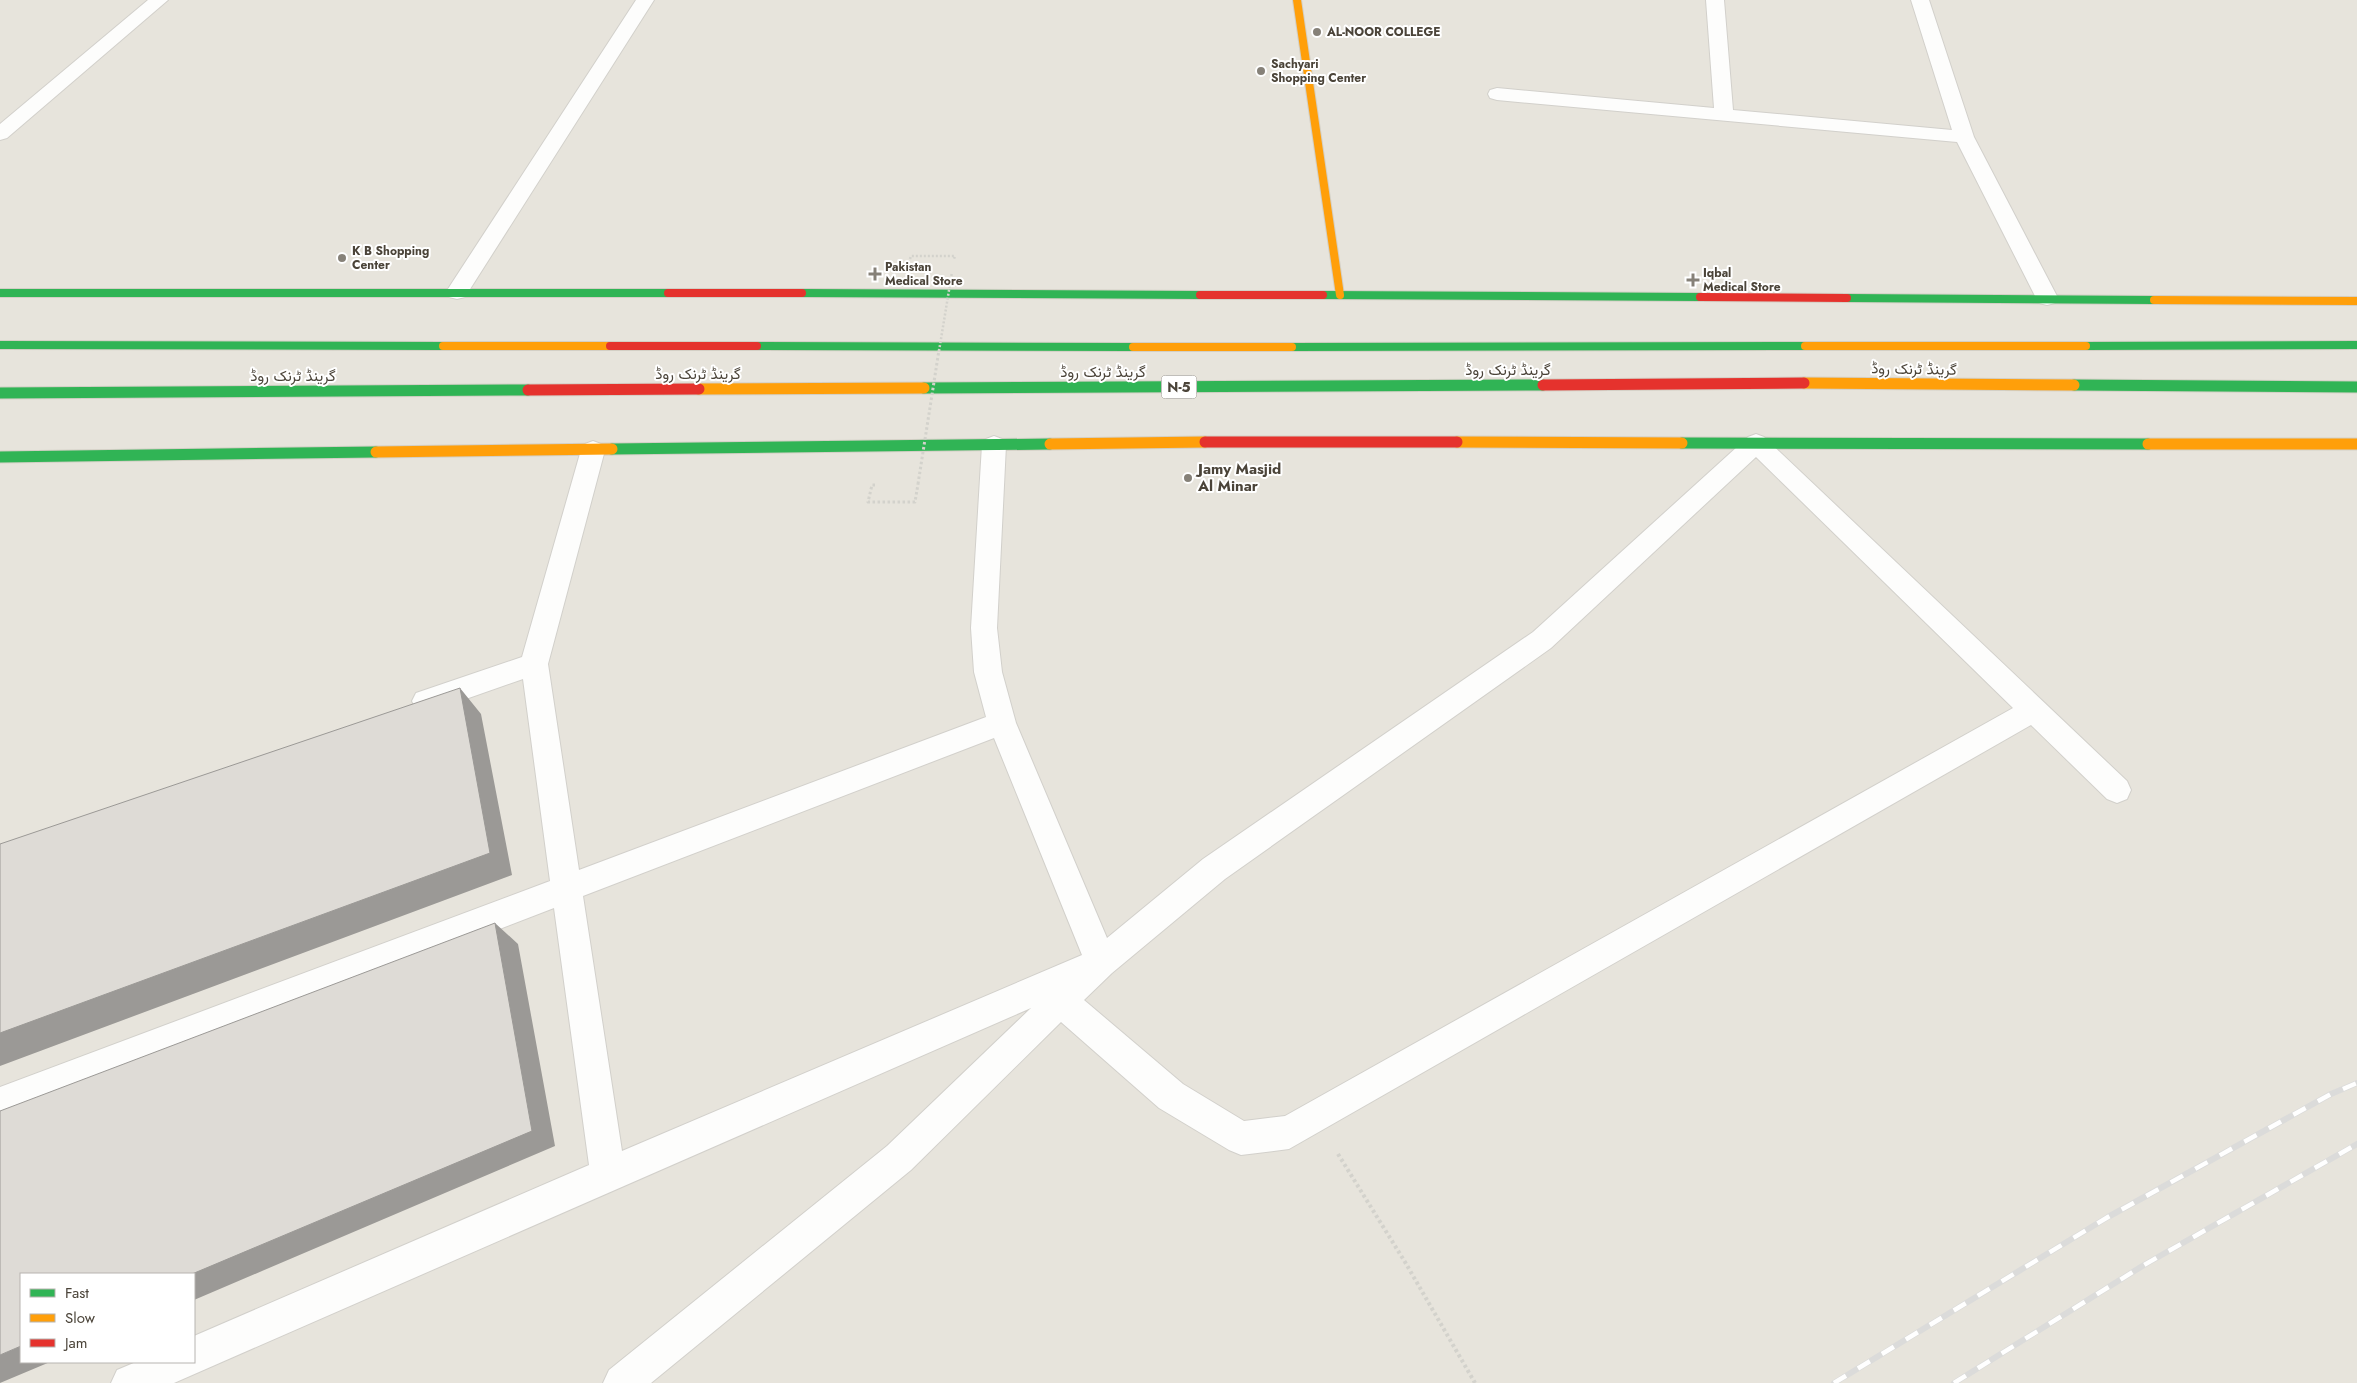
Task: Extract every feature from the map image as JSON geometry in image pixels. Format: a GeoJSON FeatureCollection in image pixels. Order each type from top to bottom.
{"type":"FeatureCollection","features":[{"type":"Feature","properties":{"kind":"main road"},"geometry":{"type":"LineString","coordinates":[[1297,0],[1340,295]]}},
{"type":"Feature","properties":{"kind":"main road"},"geometry":{"type":"LineString","coordinates":[[0,293],[456,292],[1340,295],[2357,301]]}},
{"type":"Feature","properties":{"kind":"main road","name":"گرینڈ ٹرنک روڈ"},"geometry":{"type":"LineString","coordinates":[[0,345],[1296,347],[2357,345]]}},
{"type":"Feature","properties":{"kind":"main road","name":"گرینڈ ٹرنک روڈ"},"geometry":{"type":"LineString","coordinates":[[0,393],[1854,383],[2357,388]]}},
{"type":"Feature","properties":{"kind":"main road"},"geometry":{"type":"LineString","coordinates":[[0,456],[1178,442],[2357,444]]}},
{"type":"Feature","properties":{"kind":"street"},"geometry":{"type":"LineString","coordinates":[[0,134],[159,0]]}},
{"type":"Feature","properties":{"kind":"street"},"geometry":{"type":"LineString","coordinates":[[456,292],[645,0]]}},
{"type":"Feature","properties":{"kind":"street"},"geometry":{"type":"LineString","coordinates":[[1715,0],[1724,114]]}},
{"type":"Feature","properties":{"kind":"street"},"geometry":{"type":"LineString","coordinates":[[1920,0],[1964,137],[2047,298]]}},
{"type":"Feature","properties":{"kind":"street"},"geometry":{"type":"LineString","coordinates":[[1497,94],[1964,137]]}},
{"type":"Feature","properties":{"kind":"street"},"geometry":{"type":"LineString","coordinates":[[195,1355],[608,1174],[1052,994],[1101,962],[1214,869],[1542,640],[1756,443],[2117,790]]}},
{"type":"Feature","properties":{"kind":"street"},"geometry":{"type":"LineString","coordinates":[[994,445],[984,628],[988,672],[1002,723],[1101,962]]}},
{"type":"Feature","properties":{"kind":"street"},"geometry":{"type":"LineString","coordinates":[[593,450],[534,664],[608,1174]]}},
{"type":"Feature","properties":{"kind":"street"},"geometry":{"type":"LineString","coordinates":[[403,709],[534,664]]}},
{"type":"Feature","properties":{"kind":"street"},"geometry":{"type":"LineString","coordinates":[[1052,994],[1171,1096],[1241,1138],[1289,1132],[2034,710]]}},
{"type":"Feature","properties":{"kind":"street"},"geometry":{"type":"LineString","coordinates":[[0,1104],[1002,723]]}},
{"type":"Feature","properties":{"kind":"street"},"geometry":{"type":"LineString","coordinates":[[622,1383],[899,1158],[1052,994]]}},
{"type":"Feature","properties":{"kind":"street"},"geometry":{"type":"LineString","coordinates":[[130,1383],[177,1363]]}},
{"type":"Feature","properties":{"kind":"path"},"geometry":{"type":"LineString","coordinates":[[881,485],[872,485],[868,502],[916,502],[952,272]]}},
{"type":"Feature","properties":{"kind":"path"},"geometry":{"type":"LineString","coordinates":[[1315,1118],[1405,1262],[1476,1383]]}},
{"type":"Feature","properties":{"kind":"shaded area"},"geometry":{"type":"Polygon","coordinates":[[[0,0],[2357,0],[2357,1383],[0,1383],[0,0]]]}},
{"type":"Feature","properties":{"kind":"building"},"geometry":{"type":"Polygon","coordinates":[[[460,688],[490,853],[0,1033],[0,844],[460,688]]]}},
{"type":"Feature","properties":{"kind":"building"},"geometry":{"type":"Polygon","coordinates":[[[495,923],[532,1131],[194,1273],[20,1273],[20,1346],[0,1355],[0,1111],[495,923]]]}},
{"type":"Feature","properties":{"kind":"railway"},"geometry":{"type":"LineString","coordinates":[[1834,1383],[2108,1217],[2331,1094],[2357,1083]]}},
{"type":"Feature","properties":{"kind":"railway"},"geometry":{"type":"LineString","coordinates":[[1954,1383],[2144,1265],[2357,1144]]}},
{"type":"Feature","properties":{"kind":"traffic: fast"},"geometry":{"type":"LineString","coordinates":[[0,293],[668,293]]}},
{"type":"Feature","properties":{"kind":"traffic: fast"},"geometry":{"type":"LineString","coordinates":[[802,293],[1200,295]]}},
{"type":"Feature","properties":{"kind":"traffic: fast"},"geometry":{"type":"LineString","coordinates":[[1323,295],[1700,297]]}},
{"type":"Feature","properties":{"kind":"traffic: fast"},"geometry":{"type":"LineString","coordinates":[[1847,298],[2154,300]]}},
{"type":"Feature","properties":{"kind":"traffic: fast"},"geometry":{"type":"LineString","coordinates":[[0,345],[443,346]]}},
{"type":"Feature","properties":{"kind":"traffic: fast"},"geometry":{"type":"LineString","coordinates":[[2086,346],[2357,345]]}},
{"type":"Feature","properties":{"kind":"traffic: fast"},"geometry":{"type":"LineString","coordinates":[[757,346],[1133,347]]}},
{"type":"Feature","properties":{"kind":"traffic: fast"},"geometry":{"type":"LineString","coordinates":[[1292,347],[1805,346]]}},
{"type":"Feature","properties":{"kind":"traffic: fast"},"geometry":{"type":"LineString","coordinates":[[924,388],[1543,385]]}},
{"type":"Feature","properties":{"kind":"traffic: fast"},"geometry":{"type":"LineString","coordinates":[[2074,385],[2357,387]]}},
{"type":"Feature","properties":{"kind":"traffic: fast"},"geometry":{"type":"LineString","coordinates":[[0,393],[528,390]]}},
{"type":"Feature","properties":{"kind":"traffic: fast"},"geometry":{"type":"LineString","coordinates":[[1682,443],[2148,444]]}},
{"type":"Feature","properties":{"kind":"traffic: fast"},"geometry":{"type":"LineString","coordinates":[[612,449],[1050,444]]}},
{"type":"Feature","properties":{"kind":"traffic: fast"},"geometry":{"type":"LineString","coordinates":[[0,457],[376,452]]}},
{"type":"Feature","properties":{"kind":"traffic: slow"},"geometry":{"type":"LineString","coordinates":[[1297,0],[1340,295]]}},
{"type":"Feature","properties":{"kind":"traffic: slow"},"geometry":{"type":"LineString","coordinates":[[2154,300],[2357,301]]}},
{"type":"Feature","properties":{"kind":"traffic: slow"},"geometry":{"type":"LineString","coordinates":[[443,346],[610,346]]}},
{"type":"Feature","properties":{"kind":"traffic: slow"},"geometry":{"type":"LineString","coordinates":[[1805,346],[2086,346]]}},
{"type":"Feature","properties":{"kind":"traffic: slow"},"geometry":{"type":"LineString","coordinates":[[1133,347],[1292,347]]}},
{"type":"Feature","properties":{"kind":"traffic: slow"},"geometry":{"type":"LineString","coordinates":[[1804,383],[2074,385]]}},
{"type":"Feature","properties":{"kind":"traffic: slow"},"geometry":{"type":"LineString","coordinates":[[699,389],[924,388]]}},
{"type":"Feature","properties":{"kind":"traffic: slow"},"geometry":{"type":"LineString","coordinates":[[1050,444],[1205,442]]}},
{"type":"Feature","properties":{"kind":"traffic: slow"},"geometry":{"type":"LineString","coordinates":[[1457,442],[1682,443]]}},
{"type":"Feature","properties":{"kind":"traffic: slow"},"geometry":{"type":"LineString","coordinates":[[2148,444],[2357,444]]}},
{"type":"Feature","properties":{"kind":"traffic: slow"},"geometry":{"type":"LineString","coordinates":[[376,452],[612,449]]}},
{"type":"Feature","properties":{"kind":"traffic: jam"},"geometry":{"type":"LineString","coordinates":[[668,293],[802,293]]}},
{"type":"Feature","properties":{"kind":"traffic: jam"},"geometry":{"type":"LineString","coordinates":[[1200,295],[1323,295]]}},
{"type":"Feature","properties":{"kind":"traffic: jam"},"geometry":{"type":"LineString","coordinates":[[1700,297],[1847,298]]}},
{"type":"Feature","properties":{"kind":"traffic: jam"},"geometry":{"type":"LineString","coordinates":[[610,346],[757,346]]}},
{"type":"Feature","properties":{"kind":"traffic: jam"},"geometry":{"type":"LineString","coordinates":[[1543,385],[1804,383]]}},
{"type":"Feature","properties":{"kind":"traffic: jam"},"geometry":{"type":"LineString","coordinates":[[528,390],[699,389]]}},
{"type":"Feature","properties":{"kind":"traffic: jam"},"geometry":{"type":"LineString","coordinates":[[1205,442],[1457,442]]}},
{"type":"Feature","properties":{"kind":"place","name":"AL-NOOR COLLEGE"},"geometry":{"type":"Point","coordinates":[1317,32]}},
{"type":"Feature","properties":{"kind":"place","name":"Sachyari Shopping Center"},"geometry":{"type":"Point","coordinates":[1261,71]}},
{"type":"Feature","properties":{"kind":"place","name":"K B Shopping Center"},"geometry":{"type":"Point","coordinates":[342,258]}},
{"type":"Feature","properties":{"kind":"place","name":"Pakistan Medical Store"},"geometry":{"type":"Point","coordinates":[875,274]}},
{"type":"Feature","properties":{"kind":"place","name":"Iqbal Medical Store"},"geometry":{"type":"Point","coordinates":[1693,280]}},
{"type":"Feature","properties":{"kind":"place","name":"Jamy Masjid Al Minar"},"geometry":{"type":"Point","coordinates":[1188,478]}}]}
